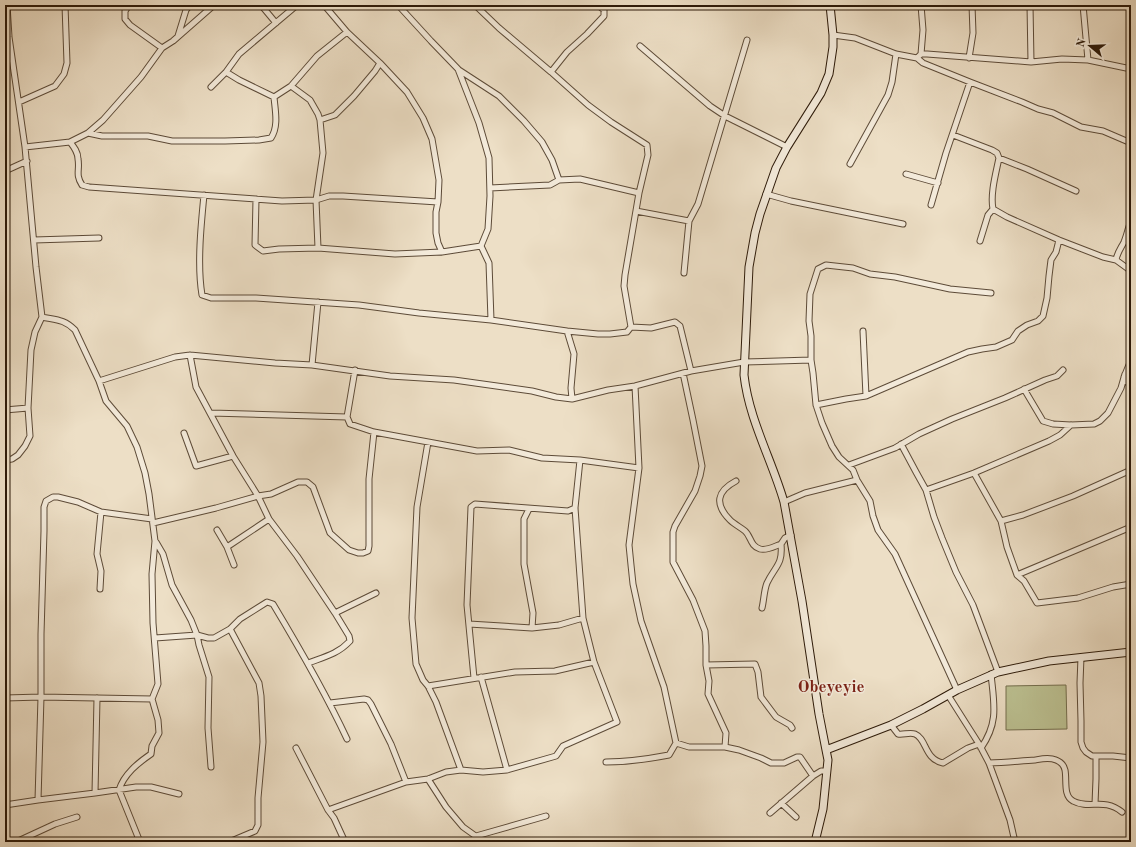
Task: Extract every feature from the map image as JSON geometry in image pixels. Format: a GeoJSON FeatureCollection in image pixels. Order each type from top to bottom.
{"type":"FeatureCollection","features":[{"type":"Feature","properties":{"kind":"main road"},"geometry":{"type":"LineString","coordinates":[[816,842],[823,809],[827,771],[826,750],[791,535],[780,488],[750,409],[745,388],[744,362],[752,247],[766,194],[776,168],[787,147],[815,103],[829,74],[833,47],[830,5]]}},
{"type":"Feature","properties":{"kind":"main road"},"geometry":{"type":"LineString","coordinates":[[826,750],[891,725],[957,690],[994,673],[1049,661],[1131,652]]}},
{"type":"Feature","properties":{"kind":"street"},"geometry":{"type":"LineString","coordinates":[[5,460],[12,459],[18,455],[30,436],[28,408],[31,350],[35,332],[42,317],[27,161],[9,37],[7,5]]}},
{"type":"Feature","properties":{"kind":"street"},"geometry":{"type":"LineString","coordinates":[[19,102],[55,86],[64,74],[67,63],[65,5]]}},
{"type":"Feature","properties":{"kind":"street"},"geometry":{"type":"LineString","coordinates":[[129,5],[125,11],[125,19],[130,25],[162,48]]}},
{"type":"Feature","properties":{"kind":"street"},"geometry":{"type":"LineString","coordinates":[[178,36],[186,10],[190,5]]}},
{"type":"Feature","properties":{"kind":"street"},"geometry":{"type":"LineString","coordinates":[[25,147],[70,142],[88,133],[103,120],[141,77],[162,48],[214,5]]}},
{"type":"Feature","properties":{"kind":"street"},"geometry":{"type":"LineString","coordinates":[[262,5],[276,23]]}},
{"type":"Feature","properties":{"kind":"street"},"geometry":{"type":"LineString","coordinates":[[210,87],[226,72],[239,54],[297,5]]}},
{"type":"Feature","properties":{"kind":"street"},"geometry":{"type":"LineString","coordinates":[[324,5],[347,32],[380,63],[407,92],[423,118],[432,139],[440,180],[436,212],[436,233],[442,252]]}},
{"type":"Feature","properties":{"kind":"street"},"geometry":{"type":"LineString","coordinates":[[398,5],[458,69],[499,96],[524,122],[542,142],[552,160],[559,180]]}},
{"type":"Feature","properties":{"kind":"street"},"geometry":{"type":"LineString","coordinates":[[204,195],[200,285],[202,295],[211,298],[256,298],[359,305],[491,320],[567,331],[598,334],[627,332],[631,327],[624,286],[625,275],[639,193],[648,155],[647,145],[588,105],[499,28],[475,5]]}},
{"type":"Feature","properties":{"kind":"street"},"geometry":{"type":"LineString","coordinates":[[551,72],[567,52],[604,16],[604,10],[598,5]]}},
{"type":"Feature","properties":{"kind":"street"},"geometry":{"type":"LineString","coordinates":[[921,5],[923,30],[919,56],[923,63],[1038,109],[1053,113],[1081,127],[1103,131],[1131,143]]}},
{"type":"Feature","properties":{"kind":"street"},"geometry":{"type":"LineString","coordinates":[[969,58],[973,33],[972,5]]}},
{"type":"Feature","properties":{"kind":"street"},"geometry":{"type":"LineString","coordinates":[[1030,5],[1031,62]]}},
{"type":"Feature","properties":{"kind":"street"},"geometry":{"type":"LineString","coordinates":[[1083,5],[1088,60]]}},
{"type":"Feature","properties":{"kind":"street"},"geometry":{"type":"LineString","coordinates":[[274,97],[291,86],[317,56],[347,32]]}},
{"type":"Feature","properties":{"kind":"street"},"geometry":{"type":"LineString","coordinates":[[833,35],[855,38],[896,54],[1031,62],[1062,59],[1088,60],[1131,69]]}},
{"type":"Feature","properties":{"kind":"street"},"geometry":{"type":"LineString","coordinates":[[684,274],[689,221],[698,204],[747,40]]}},
{"type":"Feature","properties":{"kind":"street"},"geometry":{"type":"LineString","coordinates":[[640,46],[699,98],[725,116],[787,147]]}},
{"type":"Feature","properties":{"kind":"street"},"geometry":{"type":"LineString","coordinates":[[850,164],[888,95],[892,82],[896,54]]}},
{"type":"Feature","properties":{"kind":"street"},"geometry":{"type":"LineString","coordinates":[[320,120],[335,115],[375,72],[380,63]]}},
{"type":"Feature","properties":{"kind":"street"},"geometry":{"type":"LineString","coordinates":[[458,69],[479,123],[489,158],[490,188],[488,229],[481,246],[489,263],[491,320]]}},
{"type":"Feature","properties":{"kind":"street"},"geometry":{"type":"LineString","coordinates":[[226,72],[274,97]]}},
{"type":"Feature","properties":{"kind":"street"},"geometry":{"type":"LineString","coordinates":[[931,205],[970,82]]}},
{"type":"Feature","properties":{"kind":"street"},"geometry":{"type":"LineString","coordinates":[[291,86],[310,100],[320,120],[323,153],[316,200],[318,248]]}},
{"type":"Feature","properties":{"kind":"street"},"geometry":{"type":"LineString","coordinates":[[88,133],[102,136],[148,136],[172,141],[226,141],[271,138],[274,133],[276,123],[274,97]]}},
{"type":"Feature","properties":{"kind":"street"},"geometry":{"type":"LineString","coordinates":[[953,135],[992,150],[997,153],[999,158],[993,187],[993,209],[988,215],[980,241]]}},
{"type":"Feature","properties":{"kind":"street"},"geometry":{"type":"LineString","coordinates":[[70,142],[76,150],[78,159],[78,178],[82,185],[89,187],[282,201],[316,200],[329,196],[343,196],[438,202]]}},
{"type":"Feature","properties":{"kind":"street"},"geometry":{"type":"LineString","coordinates":[[999,158],[1076,191]]}},
{"type":"Feature","properties":{"kind":"street"},"geometry":{"type":"LineString","coordinates":[[5,171],[27,161]]}},
{"type":"Feature","properties":{"kind":"street"},"geometry":{"type":"LineString","coordinates":[[906,174],[938,183]]}},
{"type":"Feature","properties":{"kind":"street"},"geometry":{"type":"LineString","coordinates":[[490,188],[550,185],[559,180],[580,179],[639,193]]}},
{"type":"Feature","properties":{"kind":"street"},"geometry":{"type":"LineString","coordinates":[[766,194],[791,201],[903,224]]}},
{"type":"Feature","properties":{"kind":"street"},"geometry":{"type":"LineString","coordinates":[[256,199],[255,245],[263,251],[318,248],[395,254],[442,252],[481,246]]}},
{"type":"Feature","properties":{"kind":"street"},"geometry":{"type":"LineString","coordinates":[[993,209],[1007,217],[1059,240],[1103,257],[1116,260],[1131,270]]}},
{"type":"Feature","properties":{"kind":"street"},"geometry":{"type":"LineString","coordinates":[[636,211],[689,221]]}},
{"type":"Feature","properties":{"kind":"street"},"geometry":{"type":"LineString","coordinates":[[1116,260],[1117,254],[1124,241],[1131,221]]}},
{"type":"Feature","properties":{"kind":"street"},"geometry":{"type":"LineString","coordinates":[[34,240],[99,238]]}},
{"type":"Feature","properties":{"kind":"street"},"geometry":{"type":"LineString","coordinates":[[816,405],[866,396],[968,352],[996,347],[1012,340],[1018,331],[1027,325],[1038,321],[1043,316],[1047,298],[1051,260],[1056,252],[1059,240]]}},
{"type":"Feature","properties":{"kind":"street"},"geometry":{"type":"LineString","coordinates":[[957,690],[895,554],[878,530],[870,501],[857,480],[853,470],[839,456],[832,446],[822,423],[816,405],[811,360],[811,336],[809,321],[810,294],[818,269],[826,265],[852,268],[870,274],[895,277],[950,289],[991,293]]}},
{"type":"Feature","properties":{"kind":"street"},"geometry":{"type":"LineString","coordinates":[[312,364],[318,302]]}},
{"type":"Feature","properties":{"kind":"street"},"geometry":{"type":"LineString","coordinates":[[42,317],[64,321],[75,330],[99,381],[106,401],[127,426],[137,448],[144,473],[153,521],[155,541],[152,574],[154,638],[158,684],[152,699],[158,720],[159,733],[152,746],[151,754],[136,765],[121,783],[119,790],[140,842]]}},
{"type":"Feature","properties":{"kind":"street"},"geometry":{"type":"LineString","coordinates":[[631,327],[652,328],[675,322],[680,326],[691,371]]}},
{"type":"Feature","properties":{"kind":"street"},"geometry":{"type":"LineString","coordinates":[[567,331],[574,354],[571,388],[572,399]]}},
{"type":"Feature","properties":{"kind":"street"},"geometry":{"type":"LineString","coordinates":[[863,331],[866,396]]}},
{"type":"Feature","properties":{"kind":"street"},"geometry":{"type":"LineString","coordinates":[[99,381],[175,356],[190,355],[312,364],[390,376],[454,380],[572,399],[608,390],[635,386],[691,371],[744,362],[811,360]]}},
{"type":"Feature","properties":{"kind":"street"},"geometry":{"type":"LineString","coordinates":[[190,355],[196,387],[233,456],[258,496],[269,519],[297,556],[349,636],[350,641],[344,648],[308,663]]}},
{"type":"Feature","properties":{"kind":"street"},"geometry":{"type":"LineString","coordinates":[[1024,389],[1043,421],[1053,424],[1094,424],[1100,421],[1108,413],[1121,388],[1131,360]]}},
{"type":"Feature","properties":{"kind":"street"},"geometry":{"type":"LineString","coordinates":[[355,370],[347,417],[350,424],[374,432],[477,450],[509,450],[542,458],[580,460],[640,468]]}},
{"type":"Feature","properties":{"kind":"street"},"geometry":{"type":"LineString","coordinates":[[848,465],[884,452],[952,419],[1058,376],[1063,370]]}},
{"type":"Feature","properties":{"kind":"street"},"geometry":{"type":"LineString","coordinates":[[683,373],[702,466],[695,491],[673,532],[673,562],[693,600],[705,631],[706,665],[709,681],[708,694],[726,733],[725,747]]}},
{"type":"Feature","properties":{"kind":"street"},"geometry":{"type":"LineString","coordinates":[[1125,374],[1125,380],[1131,386]]}},
{"type":"Feature","properties":{"kind":"street"},"geometry":{"type":"LineString","coordinates":[[606,762],[650,759],[669,755],[676,742],[664,687],[641,622],[633,584],[629,545],[640,468],[635,386]]}},
{"type":"Feature","properties":{"kind":"street"},"geometry":{"type":"LineString","coordinates":[[5,410],[28,408]]}},
{"type":"Feature","properties":{"kind":"street"},"geometry":{"type":"LineString","coordinates":[[211,414],[347,417]]}},
{"type":"Feature","properties":{"kind":"street"},"geometry":{"type":"LineString","coordinates":[[926,490],[974,473],[1049,441],[1060,435],[1071,425]]}},
{"type":"Feature","properties":{"kind":"street"},"geometry":{"type":"LineString","coordinates":[[38,800],[41,698],[41,619],[44,507],[46,501],[53,497],[58,497],[78,502],[101,512],[153,521],[216,508],[258,496],[271,494],[298,482],[307,482],[313,487],[330,533],[349,550],[363,553],[368,551],[369,546],[369,479],[374,432]]}},
{"type":"Feature","properties":{"kind":"street"},"geometry":{"type":"LineString","coordinates":[[184,433],[196,466],[233,456]]}},
{"type":"Feature","properties":{"kind":"street"},"geometry":{"type":"LineString","coordinates":[[428,442],[417,507],[412,618],[416,664],[423,680],[428,686],[436,702],[461,770]]}},
{"type":"Feature","properties":{"kind":"street"},"geometry":{"type":"LineString","coordinates":[[891,725],[898,734],[916,735],[933,759],[944,763],[968,748],[980,746],[987,739],[992,729],[995,710],[994,673],[973,605],[956,572],[939,531],[926,490],[901,444]]}},
{"type":"Feature","properties":{"kind":"street"},"geometry":{"type":"LineString","coordinates":[[328,810],[406,782],[428,779],[446,772],[461,770],[483,772],[507,770],[556,756],[563,746],[617,722],[594,662],[584,618],[575,508],[580,460]]}},
{"type":"Feature","properties":{"kind":"street"},"geometry":{"type":"LineString","coordinates":[[1001,521],[1023,515],[1073,496],[1131,470]]}},
{"type":"Feature","properties":{"kind":"street"},"geometry":{"type":"LineString","coordinates":[[974,473],[1001,521],[1007,547],[1017,575],[1024,581],[1037,603],[1078,598],[1113,587],[1131,584]]}},
{"type":"Feature","properties":{"kind":"street"},"geometry":{"type":"LineString","coordinates":[[784,502],[805,493],[857,480]]}},
{"type":"Feature","properties":{"kind":"street"},"geometry":{"type":"LineString","coordinates":[[736,481],[728,485],[722,493],[720,508],[730,520],[747,532],[750,541],[758,548],[763,550],[781,544],[785,538],[791,535]]}},
{"type":"Feature","properties":{"kind":"street"},"geometry":{"type":"LineString","coordinates":[[474,678],[467,605],[471,507],[475,504],[568,511],[575,508]]}},
{"type":"Feature","properties":{"kind":"street"},"geometry":{"type":"LineString","coordinates":[[529,509],[524,520],[524,564],[533,613],[532,628]]}},
{"type":"Feature","properties":{"kind":"street"},"geometry":{"type":"LineString","coordinates":[[100,589],[100,570],[97,554],[101,512]]}},
{"type":"Feature","properties":{"kind":"street"},"geometry":{"type":"LineString","coordinates":[[227,547],[269,519]]}},
{"type":"Feature","properties":{"kind":"street"},"geometry":{"type":"LineString","coordinates":[[1017,575],[1131,527]]}},
{"type":"Feature","properties":{"kind":"street"},"geometry":{"type":"LineString","coordinates":[[217,530],[227,547],[234,565]]}},
{"type":"Feature","properties":{"kind":"street"},"geometry":{"type":"LineString","coordinates":[[155,541],[163,554],[172,585],[191,620],[197,635],[209,677],[208,728],[211,767]]}},
{"type":"Feature","properties":{"kind":"street"},"geometry":{"type":"LineString","coordinates":[[762,608],[767,583],[781,559],[781,544]]}},
{"type":"Feature","properties":{"kind":"street"},"geometry":{"type":"LineString","coordinates":[[335,613],[376,593]]}},
{"type":"Feature","properties":{"kind":"street"},"geometry":{"type":"LineString","coordinates":[[154,638],[197,635],[214,638],[267,602],[273,604],[330,703],[347,739]]}},
{"type":"Feature","properties":{"kind":"street"},"geometry":{"type":"LineString","coordinates":[[469,624],[532,628],[584,618]]}},
{"type":"Feature","properties":{"kind":"street"},"geometry":{"type":"LineString","coordinates":[[229,842],[255,831],[258,825],[258,798],[263,742],[262,696],[259,683],[230,628]]}},
{"type":"Feature","properties":{"kind":"street"},"geometry":{"type":"LineString","coordinates":[[1081,657],[1080,684],[1082,746],[1086,752],[1096,757],[1113,756],[1131,758]]}},
{"type":"Feature","properties":{"kind":"street"},"geometry":{"type":"LineString","coordinates":[[428,686],[516,672],[555,671],[594,662]]}},
{"type":"Feature","properties":{"kind":"street"},"geometry":{"type":"LineString","coordinates":[[706,665],[755,664],[758,672],[761,697],[776,717],[790,725],[792,728]]}},
{"type":"Feature","properties":{"kind":"street"},"geometry":{"type":"LineString","coordinates":[[481,677],[507,770]]}},
{"type":"Feature","properties":{"kind":"street"},"geometry":{"type":"LineString","coordinates":[[948,695],[989,763],[1010,820],[1015,842]]}},
{"type":"Feature","properties":{"kind":"street"},"geometry":{"type":"LineString","coordinates":[[5,698],[152,699]]}},
{"type":"Feature","properties":{"kind":"street"},"geometry":{"type":"LineString","coordinates":[[95,793],[97,698]]}},
{"type":"Feature","properties":{"kind":"street"},"geometry":{"type":"LineString","coordinates":[[330,703],[364,699],[368,700],[390,744],[406,782]]}},
{"type":"Feature","properties":{"kind":"street"},"geometry":{"type":"LineString","coordinates":[[676,742],[689,747],[725,747],[753,755],[772,763],[784,763],[800,757],[813,776]]}},
{"type":"Feature","properties":{"kind":"street"},"geometry":{"type":"LineString","coordinates":[[296,748],[328,810],[334,818],[345,842]]}},
{"type":"Feature","properties":{"kind":"street"},"geometry":{"type":"LineString","coordinates":[[1095,804],[1096,757]]}},
{"type":"Feature","properties":{"kind":"street"},"geometry":{"type":"LineString","coordinates":[[989,763],[1055,759],[1064,765],[1066,772],[1066,793],[1070,800],[1080,804],[1105,803],[1118,808],[1122,812]]}},
{"type":"Feature","properties":{"kind":"street"},"geometry":{"type":"LineString","coordinates":[[770,813],[813,776],[822,771],[827,771]]}},
{"type":"Feature","properties":{"kind":"street"},"geometry":{"type":"LineString","coordinates":[[428,779],[463,827],[484,842]]}},
{"type":"Feature","properties":{"kind":"street"},"geometry":{"type":"LineString","coordinates":[[5,805],[136,787],[151,787],[179,794]]}},
{"type":"Feature","properties":{"kind":"street"},"geometry":{"type":"LineString","coordinates":[[781,803],[796,817]]}},
{"type":"Feature","properties":{"kind":"street"},"geometry":{"type":"LineString","coordinates":[[476,836],[546,816]]}},
{"type":"Feature","properties":{"kind":"street"},"geometry":{"type":"LineString","coordinates":[[16,842],[55,824],[77,817]]}},
{"type":"Feature","properties":{"kind":"green space"},"geometry":{"type":"Polygon","coordinates":[[[1066,685],[1067,729],[1006,730],[1006,686],[1066,685]]]}},
{"type":"Feature","properties":{"kind":"district","name":"Obeyeyie"},"geometry":{"type":"Point","coordinates":[831,686]}}]}
